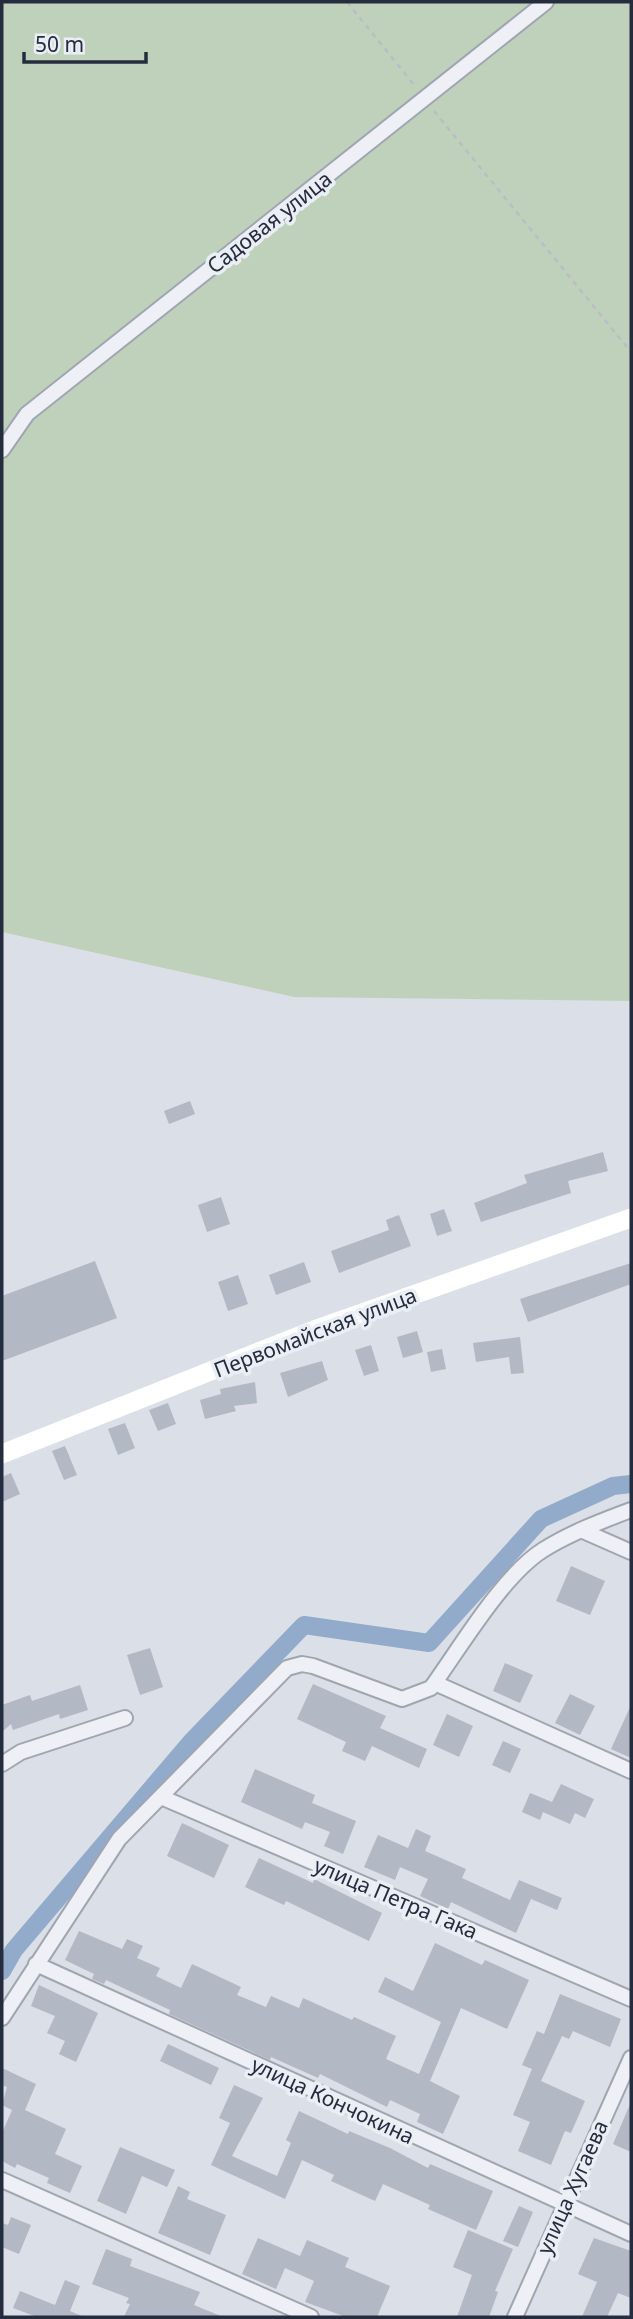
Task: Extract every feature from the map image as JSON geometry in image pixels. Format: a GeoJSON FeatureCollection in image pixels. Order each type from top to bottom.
{"type":"FeatureCollection","features":[{"type":"Feature","properties":{"kind":"main road","name":"Первомайская улица"},"geometry":{"type":"LineString","coordinates":[[2,1454],[314,1330],[631,1218]]}},
{"type":"Feature","properties":{"kind":"street","name":"Садовая улица"},"geometry":{"type":"LineString","coordinates":[[2,450],[27,414],[547,2]]}},
{"type":"Feature","properties":{"kind":"street"},"geometry":{"type":"LineString","coordinates":[[2,2018],[119,1839],[286,1668],[302,1664],[313,1666],[402,1699],[416,1696],[435,1683],[496,1596],[541,1552],[581,1530],[631,1510]]}},
{"type":"Feature","properties":{"kind":"street"},"geometry":{"type":"LineString","coordinates":[[581,1530],[631,1552]]}},
{"type":"Feature","properties":{"kind":"street"},"geometry":{"type":"LineString","coordinates":[[435,1683],[631,1771]]}},
{"type":"Feature","properties":{"kind":"street"},"geometry":{"type":"LineString","coordinates":[[2,1764],[21,1752],[125,1718]]}},
{"type":"Feature","properties":{"kind":"street","name":"улица Петра Гака"},"geometry":{"type":"LineString","coordinates":[[161,1797],[631,1999]]}},
{"type":"Feature","properties":{"kind":"street","name":"улица Кончокина"},"geometry":{"type":"LineString","coordinates":[[36,1964],[631,2234]]}},
{"type":"Feature","properties":{"kind":"street","name":"улица Хугаева"},"geometry":{"type":"LineString","coordinates":[[514,2317],[631,2058]]}},
{"type":"Feature","properties":{"kind":"street"},"geometry":{"type":"LineString","coordinates":[[2,2180],[311,2317]]}},
{"type":"Feature","properties":{"kind":"path"},"geometry":{"type":"LineString","coordinates":[[347,2],[631,352]]}},
{"type":"Feature","properties":{"kind":"green space"},"geometry":{"type":"Polygon","coordinates":[[[2,2],[631,2],[631,1001],[294,997],[2,932],[2,2]]]}},
{"type":"Feature","properties":{"kind":"building"},"geometry":{"type":"Polygon","coordinates":[[[190,1101],[195,1114],[169,1124],[164,1111],[190,1101]]]}},
{"type":"Feature","properties":{"kind":"building"},"geometry":{"type":"Polygon","coordinates":[[[603,1152],[608,1171],[568,1181],[571,1193],[481,1222],[474,1203],[527,1183],[524,1175],[603,1152]]]}},
{"type":"Feature","properties":{"kind":"building"},"geometry":{"type":"Polygon","coordinates":[[[221,1197],[230,1224],[207,1232],[198,1205],[221,1197]]]}},
{"type":"Feature","properties":{"kind":"building"},"geometry":{"type":"Polygon","coordinates":[[[444,1209],[452,1231],[437,1236],[430,1214],[444,1209]]]}},
{"type":"Feature","properties":{"kind":"building"},"geometry":{"type":"Polygon","coordinates":[[[399,1215],[411,1246],[339,1273],[331,1251],[389,1230],[386,1220],[399,1215]]]}},
{"type":"Feature","properties":{"kind":"building"},"geometry":{"type":"Polygon","coordinates":[[[95,1261],[117,1318],[2,1361],[2,1296],[95,1261]]]}},
{"type":"Feature","properties":{"kind":"building"},"geometry":{"type":"Polygon","coordinates":[[[304,1262],[311,1282],[276,1295],[269,1275],[304,1262]]]}},
{"type":"Feature","properties":{"kind":"building"},"geometry":{"type":"Polygon","coordinates":[[[631,1263],[631,1284],[528,1322],[520,1299],[631,1263]]]}},
{"type":"Feature","properties":{"kind":"building"},"geometry":{"type":"Polygon","coordinates":[[[238,1275],[248,1304],[228,1311],[218,1282],[238,1275]]]}},
{"type":"Feature","properties":{"kind":"building"},"geometry":{"type":"Polygon","coordinates":[[[417,1331],[423,1352],[403,1358],[397,1337],[417,1331]]]}},
{"type":"Feature","properties":{"kind":"building"},"geometry":{"type":"Polygon","coordinates":[[[520,1337],[524,1373],[511,1374],[509,1357],[476,1362],[473,1343],[520,1337]]]}},
{"type":"Feature","properties":{"kind":"building"},"geometry":{"type":"Polygon","coordinates":[[[371,1345],[379,1371],[364,1376],[355,1350],[371,1345]]]}},
{"type":"Feature","properties":{"kind":"building"},"geometry":{"type":"Polygon","coordinates":[[[442,1349],[446,1369],[431,1372],[427,1352],[442,1349]]]}},
{"type":"Feature","properties":{"kind":"building"},"geometry":{"type":"Polygon","coordinates":[[[322,1361],[328,1380],[288,1397],[280,1373],[322,1361]]]}},
{"type":"Feature","properties":{"kind":"building"},"geometry":{"type":"Polygon","coordinates":[[[255,1382],[257,1403],[234,1406],[236,1411],[205,1419],[200,1400],[221,1394],[220,1389],[255,1382]]]}},
{"type":"Feature","properties":{"kind":"building"},"geometry":{"type":"Polygon","coordinates":[[[168,1403],[176,1424],[158,1431],[149,1410],[168,1403]]]}},
{"type":"Feature","properties":{"kind":"building"},"geometry":{"type":"Polygon","coordinates":[[[125,1423],[135,1448],[118,1455],[108,1429],[125,1423]]]}},
{"type":"Feature","properties":{"kind":"building"},"geometry":{"type":"Polygon","coordinates":[[[65,1446],[77,1475],[64,1480],[52,1451],[65,1446]]]}},
{"type":"Feature","properties":{"kind":"building"},"geometry":{"type":"Polygon","coordinates":[[[11,1473],[20,1494],[2,1502],[2,1477],[11,1473]]]}},
{"type":"Feature","properties":{"kind":"building"},"geometry":{"type":"Polygon","coordinates":[[[571,1566],[605,1581],[590,1615],[556,1601],[571,1566]]]}},
{"type":"Feature","properties":{"kind":"building"},"geometry":{"type":"Polygon","coordinates":[[[150,1648],[163,1687],[140,1695],[127,1655],[150,1648]]]}},
{"type":"Feature","properties":{"kind":"building"},"geometry":{"type":"Polygon","coordinates":[[[505,1663],[533,1675],[520,1703],[493,1691],[505,1663]]]}},
{"type":"Feature","properties":{"kind":"building"},"geometry":{"type":"Polygon","coordinates":[[[313,1684],[386,1716],[380,1728],[427,1749],[419,1768],[372,1746],[365,1761],[342,1751],[346,1742],[297,1719],[313,1684]]]}},
{"type":"Feature","properties":{"kind":"building"},"geometry":{"type":"Polygon","coordinates":[[[80,1685],[88,1710],[60,1719],[59,1714],[13,1730],[11,1724],[2,1732],[2,1705],[30,1695],[32,1701],[80,1685]]]}},
{"type":"Feature","properties":{"kind":"building"},"geometry":{"type":"Polygon","coordinates":[[[570,1694],[595,1706],[580,1735],[555,1723],[570,1694]]]}},
{"type":"Feature","properties":{"kind":"building"},"geometry":{"type":"Polygon","coordinates":[[[631,1705],[631,1758],[611,1749],[631,1705]]]}},
{"type":"Feature","properties":{"kind":"building"},"geometry":{"type":"Polygon","coordinates":[[[447,1714],[473,1726],[459,1757],[433,1745],[447,1714]]]}},
{"type":"Feature","properties":{"kind":"building"},"geometry":{"type":"Polygon","coordinates":[[[503,1741],[521,1749],[510,1773],[492,1765],[503,1741]]]}},
{"type":"Feature","properties":{"kind":"building"},"geometry":{"type":"Polygon","coordinates":[[[255,1769],[315,1795],[312,1803],[356,1821],[343,1854],[324,1846],[330,1832],[305,1822],[302,1829],[241,1802],[255,1769]]]}},
{"type":"Feature","properties":{"kind":"building"},"geometry":{"type":"Polygon","coordinates":[[[561,1784],[594,1799],[585,1818],[575,1813],[570,1824],[543,1812],[540,1820],[522,1812],[530,1793],[552,1802],[561,1784]]]}},
{"type":"Feature","properties":{"kind":"building"},"geometry":{"type":"Polygon","coordinates":[[[182,1823],[229,1845],[214,1878],[167,1856],[182,1823]]]}},
{"type":"Feature","properties":{"kind":"building"},"geometry":{"type":"Polygon","coordinates":[[[416,1829],[431,1836],[425,1851],[466,1869],[462,1878],[510,1900],[519,1880],[562,1898],[557,1910],[531,1899],[516,1933],[451,1902],[448,1909],[420,1896],[428,1879],[400,1867],[395,1880],[364,1867],[378,1835],[408,1848],[416,1829]]]}},
{"type":"Feature","properties":{"kind":"building"},"geometry":{"type":"Polygon","coordinates":[[[259,1858],[313,1883],[314,1879],[382,1913],[369,1941],[286,1901],[284,1905],[245,1887],[259,1858]]]}},
{"type":"Feature","properties":{"kind":"building"},"geometry":{"type":"Polygon","coordinates":[[[79,1931],[122,1949],[127,1939],[143,1946],[137,1958],[160,1968],[156,1976],[181,1988],[192,1964],[241,1987],[237,1995],[266,2007],[271,1996],[299,2008],[303,1998],[352,2020],[354,2017],[396,2036],[386,2059],[419,2074],[441,2022],[378,1992],[385,1977],[413,1991],[435,1943],[482,1965],[485,1960],[529,1980],[507,2029],[461,2008],[430,2081],[460,2096],[443,2134],[417,2122],[420,2114],[390,2100],[387,2107],[320,2074],[318,2078],[271,2057],[270,2060],[169,2014],[170,2010],[106,1980],[104,1984],[92,1979],[94,1974],[65,1960],[79,1931]]]}},
{"type":"Feature","properties":{"kind":"building"},"geometry":{"type":"Polygon","coordinates":[[[39,1985],[98,2013],[76,2062],[59,2054],[65,2041],[47,2033],[55,2016],[31,2006],[39,1985]]]}},
{"type":"Feature","properties":{"kind":"building"},"geometry":{"type":"Polygon","coordinates":[[[560,1994],[621,2019],[610,2047],[573,2031],[569,2039],[562,2036],[541,2081],[585,2101],[571,2133],[565,2131],[551,2165],[518,2151],[530,2122],[513,2115],[532,2069],[522,2065],[537,2031],[544,2034],[560,1994]]]}},
{"type":"Feature","properties":{"kind":"building"},"geometry":{"type":"Polygon","coordinates":[[[168,2044],[219,2068],[211,2085],[160,2061],[168,2044]]]}},
{"type":"Feature","properties":{"kind":"building"},"geometry":{"type":"Polygon","coordinates":[[[2,2068],[36,2084],[25,2110],[66,2129],[55,2154],[82,2166],[70,2193],[47,2183],[49,2178],[17,2164],[15,2168],[2,2161],[2,2133],[12,2110],[2,2105],[7,2087],[2,2085],[2,2068]]]}},
{"type":"Feature","properties":{"kind":"building"},"geometry":{"type":"Polygon","coordinates":[[[234,2085],[263,2098],[232,2156],[277,2176],[291,2143],[286,2140],[299,2111],[348,2134],[349,2131],[390,2148],[428,2168],[430,2164],[493,2191],[476,2230],[428,2209],[430,2205],[383,2184],[375,2201],[331,2181],[334,2175],[302,2160],[285,2199],[211,2165],[230,2123],[219,2118],[234,2085]]]}},
{"type":"Feature","properties":{"kind":"building"},"geometry":{"type":"Polygon","coordinates":[[[631,2102],[631,2152],[613,2144],[631,2102]]]}},
{"type":"Feature","properties":{"kind":"building"},"geometry":{"type":"Polygon","coordinates":[[[120,2147],[175,2170],[167,2187],[142,2176],[126,2214],[97,2201],[120,2147]]]}},
{"type":"Feature","properties":{"kind":"building"},"geometry":{"type":"Polygon","coordinates":[[[178,2186],[190,2192],[187,2199],[226,2215],[210,2255],[158,2233],[178,2186]]]}},
{"type":"Feature","properties":{"kind":"building"},"geometry":{"type":"Polygon","coordinates":[[[519,2206],[533,2212],[518,2247],[503,2241],[519,2206]]]}},
{"type":"Feature","properties":{"kind":"building"},"geometry":{"type":"Polygon","coordinates":[[[11,2217],[31,2225],[19,2254],[2,2247],[2,2223],[8,2225],[11,2217]]]}},
{"type":"Feature","properties":{"kind":"building"},"geometry":{"type":"Polygon","coordinates":[[[468,2230],[513,2249],[495,2291],[498,2292],[489,2317],[457,2317],[472,2275],[453,2267],[468,2230]]]}},
{"type":"Feature","properties":{"kind":"building"},"geometry":{"type":"Polygon","coordinates":[[[258,2238],[300,2256],[307,2240],[349,2258],[345,2267],[390,2286],[377,2317],[346,2317],[305,2302],[314,2281],[285,2268],[276,2289],[242,2274],[258,2238]]]}},
{"type":"Feature","properties":{"kind":"building"},"geometry":{"type":"Polygon","coordinates":[[[594,2238],[631,2251],[631,2298],[618,2293],[607,2317],[582,2317],[597,2282],[578,2274],[594,2238]]]}},
{"type":"Feature","properties":{"kind":"building"},"geometry":{"type":"Polygon","coordinates":[[[106,2249],[132,2259],[130,2266],[200,2292],[194,2305],[223,2317],[124,2317],[130,2304],[126,2303],[129,2298],[92,2284],[106,2249]]]}},
{"type":"Feature","properties":{"kind":"building"},"geometry":{"type":"Polygon","coordinates":[[[65,2280],[80,2286],[70,2311],[84,2317],[37,2317],[13,2308],[20,2291],[55,2305],[65,2280]]]}},
{"type":"Feature","properties":{"kind":"waterway"},"geometry":{"type":"LineString","coordinates":[[2,1971],[14,1950],[191,1742],[304,1625],[429,1643],[541,1519],[613,1486],[631,1484]]}}]}
